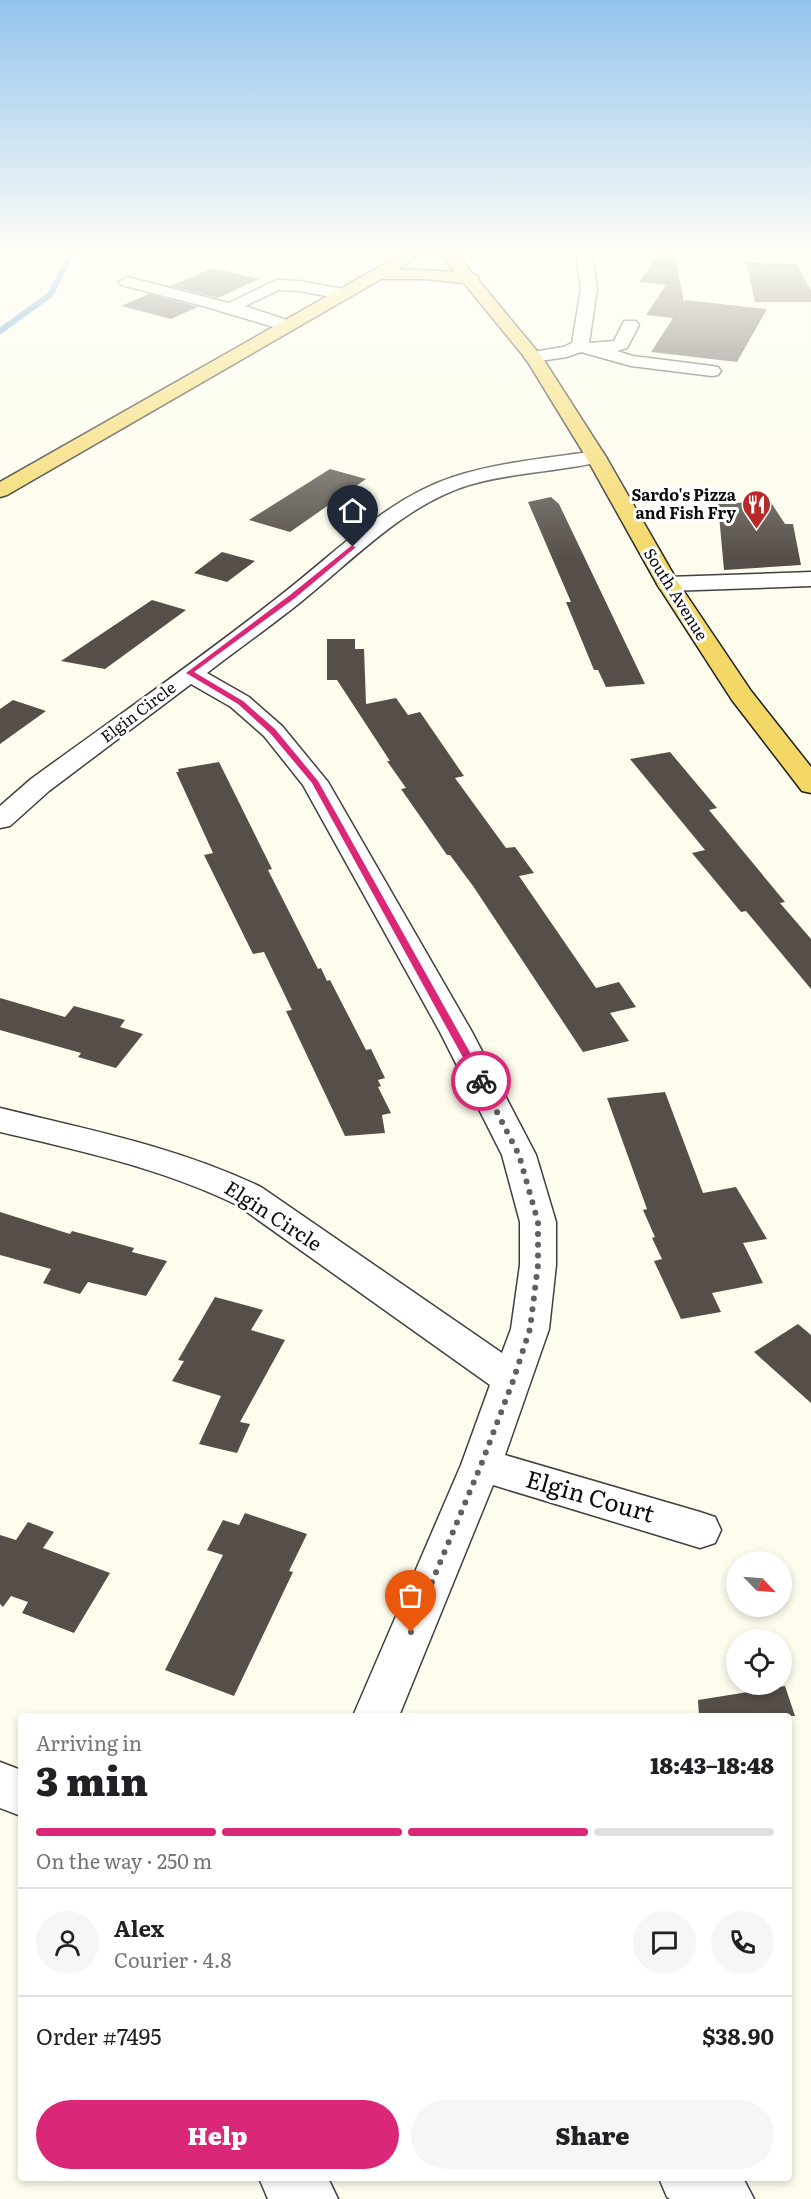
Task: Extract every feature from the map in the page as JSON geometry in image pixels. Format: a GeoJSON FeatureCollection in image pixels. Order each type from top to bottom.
{"type":"FeatureCollection","features":[{"type":"Feature","properties":{"kind":"main road"},"geometry":{"type":"LineString","coordinates":[[0,491],[239,354]]}},
{"type":"Feature","properties":{"kind":"main road","name":"South Avenue"},"geometry":{"type":"LineString","coordinates":[[529,354],[596,458],[668,584],[741,696],[811,785]]}},
{"type":"Feature","properties":{"kind":"street"},"geometry":{"type":"LineString","coordinates":[[532,357],[556,354]]}},
{"type":"Feature","properties":{"kind":"street"},"geometry":{"type":"LineString","coordinates":[[608,354],[631,361],[712,371]]}},
{"type":"Feature","properties":{"kind":"street","name":"Elgin Circle"},"geometry":{"type":"LineString","coordinates":[[0,820],[40,785],[293,597],[368,535],[417,500],[460,481],[497,472],[596,458]]}},
{"type":"Feature","properties":{"kind":"street"},"geometry":{"type":"LineString","coordinates":[[668,584],[811,579]]}},
{"type":"Feature","properties":{"kind":"street"},"geometry":{"type":"LineString","coordinates":[[190,673],[240,702],[273,731],[315,782],[456,1032],[519,1155],[538,1222],[538,1265],[530,1329],[513,1381],[481,1465],[377,1713]]}},
{"type":"Feature","properties":{"kind":"street","name":"Elgin Circle"},"geometry":{"type":"LineString","coordinates":[[0,1120],[168,1163],[226,1184],[249,1196],[513,1381]]}},
{"type":"Feature","properties":{"kind":"street","name":"Elgin Court"},"geometry":{"type":"LineString","coordinates":[[481,1465],[700,1530]]}},
{"type":"Feature","properties":{"kind":"street"},"geometry":{"type":"LineString","coordinates":[[0,1785],[18,1793]]}},
{"type":"Feature","properties":{"kind":"street"},"geometry":{"type":"LineString","coordinates":[[289,2181],[310,2199]]}},
{"type":"Feature","properties":{"kind":"street"},"geometry":{"type":"LineString","coordinates":[[692,2181],[726,2199]]}},
{"type":"Feature","properties":{"kind":"building"},"geometry":{"type":"Polygon","coordinates":[[[665,354],[742,354],[737,362],[665,354]]]}},
{"type":"Feature","properties":{"kind":"building"},"geometry":{"type":"Polygon","coordinates":[[[330,469],[366,479],[290,532],[249,520],[330,469]]]}},
{"type":"Feature","properties":{"kind":"building"},"geometry":{"type":"Polygon","coordinates":[[[551,497],[559,504],[645,684],[606,687],[598,670],[594,670],[566,602],[571,602],[528,502],[551,497]]]}},
{"type":"Feature","properties":{"kind":"building"},"geometry":{"type":"Polygon","coordinates":[[[770,501],[785,524],[793,524],[801,565],[724,570],[718,504],[770,501]]]}},
{"type":"Feature","properties":{"kind":"building"},"geometry":{"type":"Polygon","coordinates":[[[222,552],[255,561],[227,582],[194,573],[222,552]]]}},
{"type":"Feature","properties":{"kind":"building"},"geometry":{"type":"Polygon","coordinates":[[[152,600],[186,610],[105,669],[61,661],[152,600]]]}},
{"type":"Feature","properties":{"kind":"building"},"geometry":{"type":"Polygon","coordinates":[[[327,639],[355,639],[355,649],[364,649],[366,704],[396,698],[408,715],[420,712],[464,776],[455,778],[506,848],[515,847],[534,873],[519,876],[596,988],[619,982],[636,1007],[610,1013],[629,1041],[583,1052],[473,886],[450,855],[447,855],[401,789],[406,788],[337,680],[327,680],[327,639]]]}},
{"type":"Feature","properties":{"kind":"building"},"geometry":{"type":"Polygon","coordinates":[[[13,700],[46,711],[0,744],[0,709],[13,700]]]}},
{"type":"Feature","properties":{"kind":"building"},"geometry":{"type":"Polygon","coordinates":[[[670,752],[717,808],[709,810],[785,902],[780,903],[811,939],[811,989],[746,911],[741,912],[692,853],[705,850],[630,759],[670,752]]]}},
{"type":"Feature","properties":{"kind":"building"},"geometry":{"type":"Polygon","coordinates":[[[219,762],[272,869],[268,870],[318,969],[321,968],[327,981],[330,980],[366,1050],[371,1049],[385,1078],[378,1080],[381,1086],[378,1087],[391,1113],[382,1115],[385,1133],[345,1136],[286,1011],[292,1010],[264,952],[253,954],[204,855],[213,853],[176,772],[179,772],[178,769],[219,762]]]}},
{"type":"Feature","properties":{"kind":"building"},"geometry":{"type":"Polygon","coordinates":[[[0,998],[65,1017],[74,1006],[125,1020],[120,1027],[143,1034],[116,1068],[78,1057],[81,1053],[0,1030],[0,998]]]}},
{"type":"Feature","properties":{"kind":"building"},"geometry":{"type":"Polygon","coordinates":[[[665,1092],[703,1193],[736,1187],[767,1239],[743,1243],[763,1283],[712,1293],[721,1312],[681,1319],[654,1261],[662,1259],[652,1238],[655,1237],[643,1210],[647,1209],[607,1098],[665,1092]]]}},
{"type":"Feature","properties":{"kind":"building"},"geometry":{"type":"Polygon","coordinates":[[[0,1212],[70,1234],[72,1231],[134,1248],[132,1252],[167,1261],[146,1296],[88,1282],[80,1294],[43,1283],[51,1269],[0,1255],[0,1212]]]}},
{"type":"Feature","properties":{"kind":"building"},"geometry":{"type":"Polygon","coordinates":[[[215,1297],[263,1310],[251,1330],[285,1340],[240,1422],[250,1424],[237,1453],[199,1444],[221,1396],[172,1381],[184,1361],[178,1360],[215,1297]]]}},
{"type":"Feature","properties":{"kind":"building"},"geometry":{"type":"Polygon","coordinates":[[[798,1324],[811,1335],[811,1403],[754,1352],[798,1324]]]}},
{"type":"Feature","properties":{"kind":"building"},"geometry":{"type":"Polygon","coordinates":[[[245,1513],[307,1534],[289,1571],[293,1572],[234,1696],[165,1670],[223,1555],[207,1550],[223,1520],[239,1525],[245,1513]]]}},
{"type":"Feature","properties":{"kind":"building"},"geometry":{"type":"Polygon","coordinates":[[[28,1522],[54,1532],[43,1548],[110,1573],[74,1633],[22,1613],[28,1602],[11,1596],[3,1607],[0,1604],[0,1535],[16,1540],[28,1522]]]}},
{"type":"Feature","properties":{"kind":"building"},"geometry":{"type":"Polygon","coordinates":[[[729,1695],[788,1695],[795,1716],[792,1716],[792,1713],[699,1713],[698,1700],[729,1695]]]}},
{"type":"Feature","properties":{"kind":"way so far"},"geometry":{"type":"LineString","coordinates":[[411,1632],[481,1465],[530,1329],[538,1265],[538,1222],[519,1155],[481,1081]]}},
{"type":"Feature","properties":{"kind":"place","name":"Sardo's Pizza and Fish Fry"},"geometry":{"type":"Point","coordinates":[757,530]}},
{"type":"Feature","properties":{"kind":"route"},"geometry":{"type":"LineString","coordinates":[[353,547],[293,597],[190,673],[240,702],[273,731],[315,782],[456,1032],[481,1081]]}}]}
